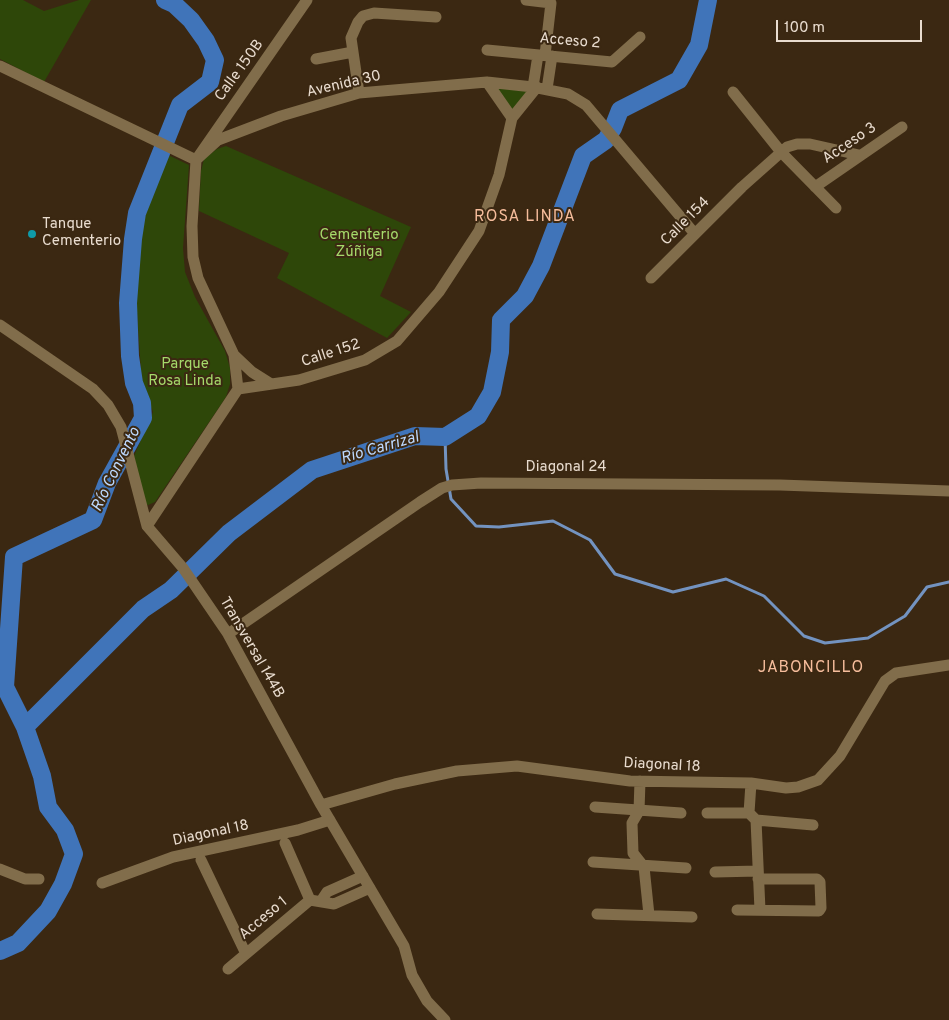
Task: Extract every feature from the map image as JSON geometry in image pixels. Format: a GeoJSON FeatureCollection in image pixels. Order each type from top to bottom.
{"type":"FeatureCollection","features":[{"type":"Feature","properties":{"kind":"street","name":"Calle 150B"},"geometry":{"type":"LineString","coordinates":[[196,160],[307,0]]}},
{"type":"Feature","properties":{"kind":"street"},"geometry":{"type":"LineString","coordinates":[[526,0],[552,3],[539,88]]}},
{"type":"Feature","properties":{"kind":"street"},"geometry":{"type":"LineString","coordinates":[[359,94],[351,38],[363,16],[374,13],[436,16]]}},
{"type":"Feature","properties":{"kind":"street","name":"Acceso 2"},"geometry":{"type":"LineString","coordinates":[[487,50],[612,62],[640,38]]}},
{"type":"Feature","properties":{"kind":"street"},"geometry":{"type":"LineString","coordinates":[[316,59],[353,52]]}},
{"type":"Feature","properties":{"kind":"street"},"geometry":{"type":"LineString","coordinates":[[0,66],[196,160],[191,242],[194,262],[198,278],[234,355],[238,389],[147,526]]}},
{"type":"Feature","properties":{"kind":"street","name":"Avenida 30"},"geometry":{"type":"LineString","coordinates":[[196,160],[218,140],[281,116],[359,94],[487,82],[539,88],[574,96],[586,105],[695,234]]}},
{"type":"Feature","properties":{"kind":"street"},"geometry":{"type":"LineString","coordinates":[[487,82],[512,118]]}},
{"type":"Feature","properties":{"kind":"street","name":"Calle 152"},"geometry":{"type":"LineString","coordinates":[[238,389],[307,378],[355,365],[385,350],[409,328],[455,270],[479,231],[500,175],[512,118],[539,88]]}},
{"type":"Feature","properties":{"kind":"street"},"geometry":{"type":"LineString","coordinates":[[733,92],[781,152],[836,208]]}},
{"type":"Feature","properties":{"kind":"street","name":"Acceso 3"},"geometry":{"type":"LineString","coordinates":[[815,186],[902,127]]}},
{"type":"Feature","properties":{"kind":"street"},"geometry":{"type":"LineString","coordinates":[[781,152],[797,144],[810,144],[859,155]]}},
{"type":"Feature","properties":{"kind":"street","name":"Calle 154"},"geometry":{"type":"LineString","coordinates":[[651,278],[742,187],[781,152]]}},
{"type":"Feature","properties":{"kind":"street","name":"Transversal 144B"},"geometry":{"type":"LineString","coordinates":[[0,325],[93,390],[108,405],[124,436],[147,526],[200,590],[228,634],[321,805],[404,946],[412,975],[427,1002],[445,1020]]}},
{"type":"Feature","properties":{"kind":"street"},"geometry":{"type":"LineString","coordinates":[[234,355],[252,372],[271,384]]}},
{"type":"Feature","properties":{"kind":"street","name":"Diagonal 24"},"geometry":{"type":"LineString","coordinates":[[228,634],[420,502],[442,488],[452,485],[481,483],[762,485],[949,490]]}},
{"type":"Feature","properties":{"kind":"street","name":"Diagonal 18"},"geometry":{"type":"LineString","coordinates":[[321,805],[395,784],[457,771],[508,767],[640,781],[751,783],[792,788],[818,780],[840,756],[885,681],[896,674],[949,665]]}},
{"type":"Feature","properties":{"kind":"street"},"geometry":{"type":"LineString","coordinates":[[640,781],[639,811],[632,822],[633,853],[644,867],[649,915]]}},
{"type":"Feature","properties":{"kind":"street"},"geometry":{"type":"LineString","coordinates":[[751,783],[760,910]]}},
{"type":"Feature","properties":{"kind":"street"},"geometry":{"type":"LineString","coordinates":[[595,807],[681,813]]}},
{"type":"Feature","properties":{"kind":"street"},"geometry":{"type":"LineString","coordinates":[[708,813],[752,816],[813,825]]}},
{"type":"Feature","properties":{"kind":"street","name":"Diagonal 18"},"geometry":{"type":"LineString","coordinates":[[102,884],[173,856],[298,830],[330,820]]}},
{"type":"Feature","properties":{"kind":"street"},"geometry":{"type":"LineString","coordinates":[[285,842],[316,900],[334,904],[370,888]]}},
{"type":"Feature","properties":{"kind":"street"},"geometry":{"type":"LineString","coordinates":[[201,860],[246,954]]}},
{"type":"Feature","properties":{"kind":"street"},"geometry":{"type":"LineString","coordinates":[[593,862],[644,867],[686,868]]}},
{"type":"Feature","properties":{"kind":"street"},"geometry":{"type":"LineString","coordinates":[[0,869],[25,879],[39,879]]}},
{"type":"Feature","properties":{"kind":"street"},"geometry":{"type":"LineString","coordinates":[[716,872],[817,879],[820,882],[821,908],[819,911],[737,910]]}},
{"type":"Feature","properties":{"kind":"street","name":"Acceso 1"},"geometry":{"type":"LineString","coordinates":[[228,969],[327,892],[363,876]]}},
{"type":"Feature","properties":{"kind":"street"},"geometry":{"type":"LineString","coordinates":[[597,914],[692,917]]}},
{"type":"Feature","properties":{"kind":"green space"},"geometry":{"type":"Polygon","coordinates":[[[0,0],[23,0],[44,11],[79,0],[91,0],[44,82],[0,59],[0,0]]]}},
{"type":"Feature","properties":{"kind":"green space"},"geometry":{"type":"Polygon","coordinates":[[[494,86],[530,90],[512,112],[494,86]]]}},
{"type":"Feature","properties":{"kind":"green space","name":"Cementerio Zúñiga"},"geometry":{"type":"Polygon","coordinates":[[[226,146],[411,227],[380,296],[411,312],[387,338],[277,278],[289,253],[199,211],[201,171],[204,159],[217,149],[226,146]]]}},
{"type":"Feature","properties":{"kind":"green space","name":"Parque Rosa Linda"},"geometry":{"type":"Polygon","coordinates":[[[166,154],[189,165],[183,248],[185,272],[195,297],[225,351],[230,368],[230,384],[226,397],[155,502],[148,505],[145,504],[134,456],[153,412],[142,385],[135,284],[139,234],[166,154]]]}},
{"type":"Feature","properties":{"kind":"waterway","name":"Río Convento"},"geometry":{"type":"LineString","coordinates":[[0,951],[18,943],[48,911],[63,884],[74,854],[65,830],[48,807],[42,776],[25,727],[5,687],[14,557],[93,520],[107,483],[143,418],[142,403],[134,383],[130,356],[128,303],[137,213],[180,105],[210,82],[215,60],[206,41],[191,20],[174,4],[165,0]]}},
{"type":"Feature","properties":{"kind":"waterway","name":"Río Carrizal"},"geometry":{"type":"LineString","coordinates":[[25,727],[143,609],[171,590],[229,533],[312,470],[415,436],[445,437],[478,416],[492,392],[500,352],[501,320],[525,296],[541,266],[583,156],[606,140],[620,110],[679,80],[699,45],[708,0]]}},
{"type":"Feature","properties":{"kind":"waterway"},"geometry":{"type":"LineString","coordinates":[[445,437],[446,469],[451,499],[476,526],[499,527],[553,521],[590,540],[615,574],[673,592],[726,579],[764,596],[804,636],[825,643],[868,638],[905,616],[927,587],[949,582]]}},
{"type":"Feature","properties":{"kind":"place","name":"Tanque Cementerio"},"geometry":{"type":"Point","coordinates":[32,234]}},
{"type":"Feature","properties":{"kind":"district","name":"ROSA LINDA"},"geometry":{"type":"Point","coordinates":[525,218]}},
{"type":"Feature","properties":{"kind":"district","name":"JABONCILLO"},"geometry":{"type":"Point","coordinates":[811,669]}}]}
